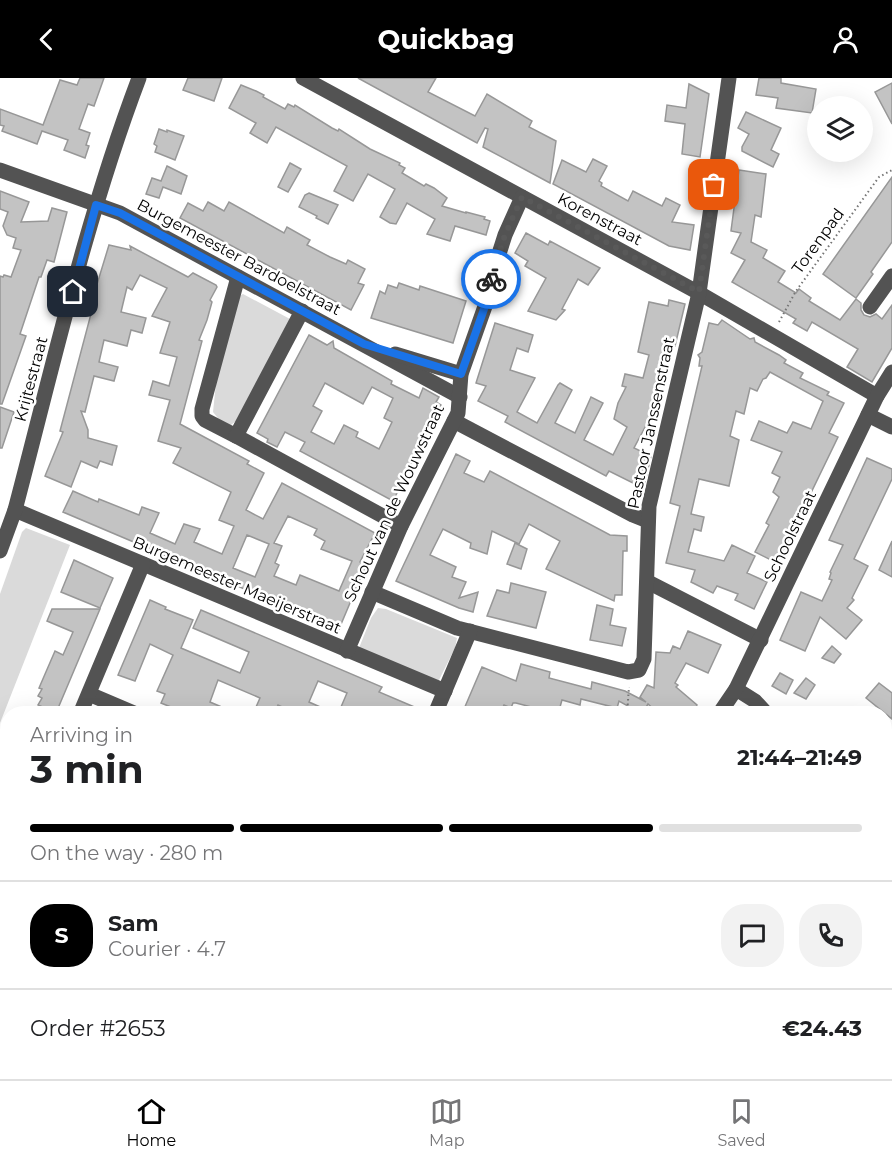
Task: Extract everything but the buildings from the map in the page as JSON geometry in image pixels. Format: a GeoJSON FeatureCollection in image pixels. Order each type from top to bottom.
{"type":"FeatureCollection","features":[{"type":"Feature","properties":{"kind":"street","name":"Krijtestraat"},"geometry":{"type":"LineString","coordinates":[[0,551],[15,510],[96,205],[115,142],[139,78]]}},
{"type":"Feature","properties":{"kind":"street","name":"Korenstraat"},"geometry":{"type":"LineString","coordinates":[[303,78],[699,292],[877,396]]}},
{"type":"Feature","properties":{"kind":"street","name":"Pastoor Janssenstraat"},"geometry":{"type":"LineString","coordinates":[[634,671],[645,659],[649,506],[699,292],[729,78]]}},
{"type":"Feature","properties":{"kind":"street","name":"Burgemeester Bardoelstraat"},"geometry":{"type":"LineString","coordinates":[[0,170],[120,213],[460,397]]}},
{"type":"Feature","properties":{"kind":"street","name":"Schout van de Wouwstraat"},"geometry":{"type":"LineString","coordinates":[[347,651],[401,526],[458,413],[461,374],[486,303],[505,235],[522,197]]}},
{"type":"Feature","properties":{"kind":"street"},"geometry":{"type":"LineString","coordinates":[[870,307],[892,276]]}},
{"type":"Feature","properties":{"kind":"street"},"geometry":{"type":"LineString","coordinates":[[238,277],[202,416],[205,420],[401,526]]}},
{"type":"Feature","properties":{"kind":"street"},"geometry":{"type":"LineString","coordinates":[[236,436],[302,311]]}},
{"type":"Feature","properties":{"kind":"street","name":"Burgemeester Bardoelstraat"},"geometry":{"type":"LineString","coordinates":[[364,344],[461,374]]}},
{"type":"Feature","properties":{"kind":"street","name":"Schoolstraat"},"geometry":{"type":"LineString","coordinates":[[724,706],[736,689],[761,640],[877,396],[892,372]]}},
{"type":"Feature","properties":{"kind":"street"},"geometry":{"type":"LineString","coordinates":[[868,415],[892,427]]}},
{"type":"Feature","properties":{"kind":"street"},"geometry":{"type":"LineString","coordinates":[[454,421],[648,521]]}},
{"type":"Feature","properties":{"kind":"street","name":"Burgemeester Maeijerstraat"},"geometry":{"type":"LineString","coordinates":[[15,510],[445,691]]}},
{"type":"Feature","properties":{"kind":"street"},"geometry":{"type":"LineString","coordinates":[[84,706],[143,564]]}},
{"type":"Feature","properties":{"kind":"street"},"geometry":{"type":"LineString","coordinates":[[648,582],[761,640]]}},
{"type":"Feature","properties":{"kind":"street"},"geometry":{"type":"LineString","coordinates":[[372,592],[457,628],[634,671]]}},
{"type":"Feature","properties":{"kind":"street"},"geometry":{"type":"LineString","coordinates":[[438,706],[470,631]]}},
{"type":"Feature","properties":{"kind":"street"},"geometry":{"type":"LineString","coordinates":[[736,689],[756,701],[760,706]]}},
{"type":"Feature","properties":{"kind":"street"},"geometry":{"type":"LineString","coordinates":[[89,694],[117,706]]}},
{"type":"Feature","properties":{"kind":"path","name":"Torenpad"},"geometry":{"type":"LineString","coordinates":[[771,335],[796,291],[879,177],[892,170]]}},
{"type":"Feature","properties":{"kind":"path"},"geometry":{"type":"LineString","coordinates":[[628,706],[630,681],[634,671]]}},
{"type":"Feature","properties":{"kind":"shaded area"},"geometry":{"type":"Polygon","coordinates":[[[243,294],[290,319],[236,421],[231,425],[222,423],[213,412],[216,383],[239,296],[243,294]]]}},
{"type":"Feature","properties":{"kind":"shaded area"},"geometry":{"type":"Polygon","coordinates":[[[26,528],[70,545],[7,706],[0,706],[0,594],[22,532],[26,528]]]}},
{"type":"Feature","properties":{"kind":"shaded area"},"geometry":{"type":"Polygon","coordinates":[[[378,608],[386,609],[457,638],[455,648],[438,682],[359,648],[371,618],[378,608]]]}},
{"type":"Feature","properties":{"kind":"way so far"},"geometry":{"type":"LineString","coordinates":[[491,279],[505,235],[522,197],[699,292],[714,185]]}},
{"type":"Feature","properties":{"kind":"route"},"geometry":{"type":"LineString","coordinates":[[73,292],[96,205],[120,213],[364,344],[461,374],[478,330],[489,295],[491,279]]}}]}
